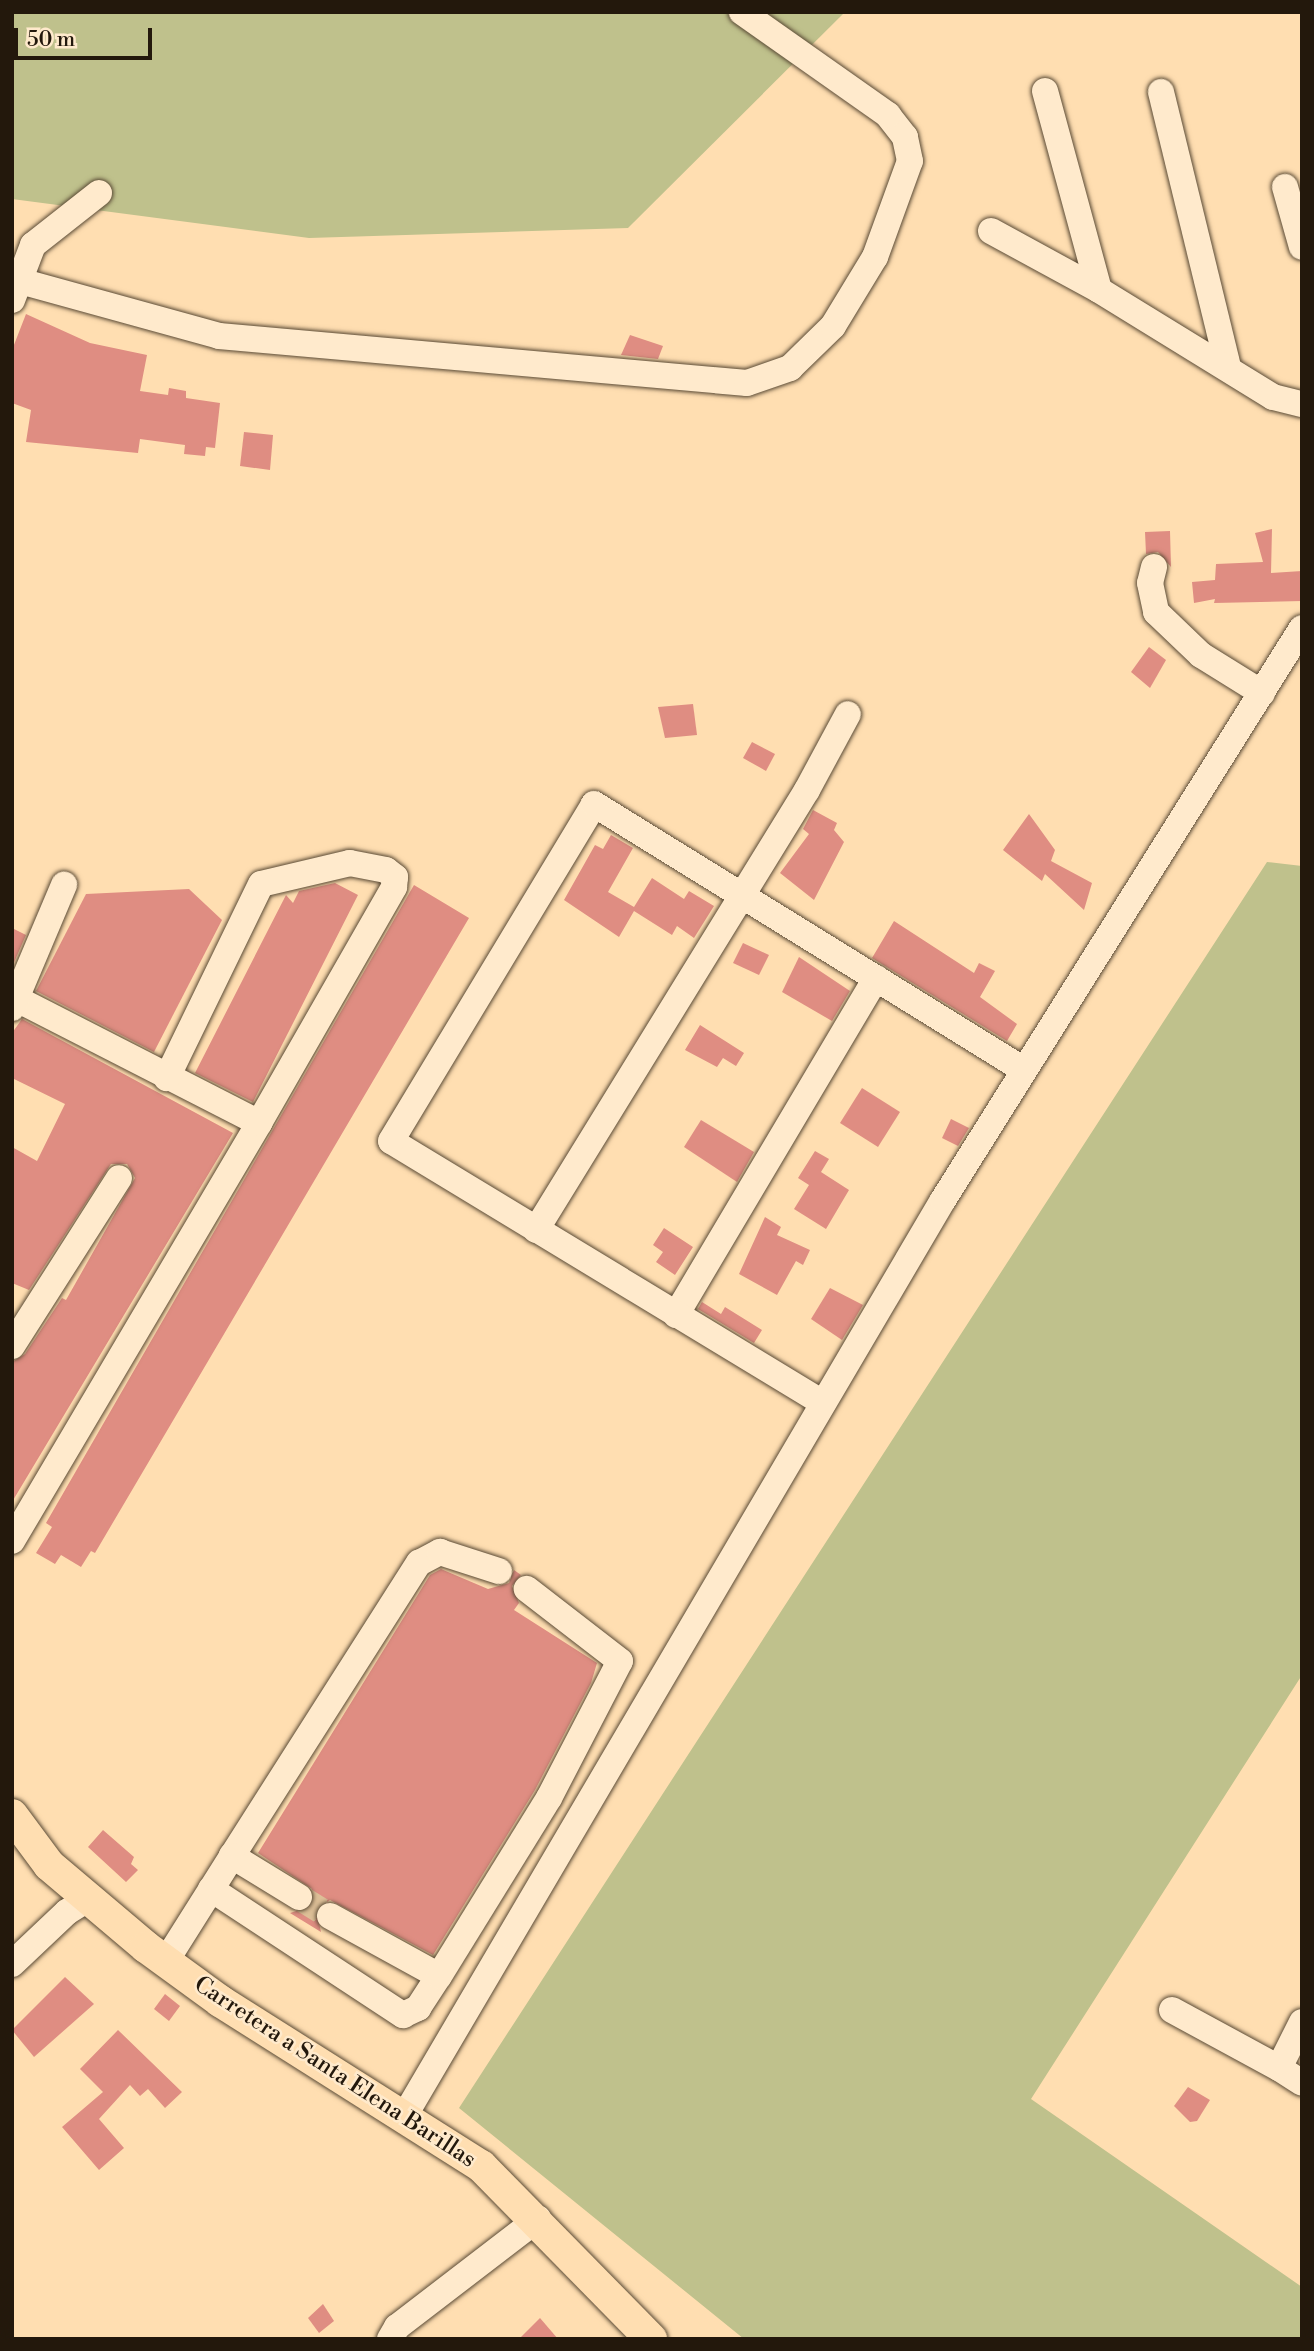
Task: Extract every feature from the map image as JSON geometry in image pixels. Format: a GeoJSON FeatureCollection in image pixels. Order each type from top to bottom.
{"type":"FeatureCollection","features":[{"type":"Feature","properties":{"kind":"main road","name":"Carretera a Santa Elena Barillas"},"geometry":{"type":"LineString","coordinates":[[13,1818],[49,1865],[166,1961],[220,2001],[405,2115],[481,2166],[538,2219],[650,2339]]}},
{"type":"Feature","properties":{"kind":"street"},"geometry":{"type":"LineString","coordinates":[[99,194],[23,250],[16,291],[219,336],[747,383],[790,368],[833,326],[875,257],[910,161],[905,137],[888,116],[742,12]]}},
{"type":"Feature","properties":{"kind":"street"},"geometry":{"type":"LineString","coordinates":[[1045,91],[1099,290]]}},
{"type":"Feature","properties":{"kind":"street"},"geometry":{"type":"LineString","coordinates":[[1161,92],[1228,367]]}},
{"type":"Feature","properties":{"kind":"street"},"geometry":{"type":"LineString","coordinates":[[1285,187],[1302,247]]}},
{"type":"Feature","properties":{"kind":"street"},"geometry":{"type":"LineString","coordinates":[[991,231],[1099,290],[1273,397],[1302,404]]}},
{"type":"Feature","properties":{"kind":"street"},"geometry":{"type":"LineString","coordinates":[[1154,567],[1150,583],[1156,612],[1201,655],[1262,693]]}},
{"type":"Feature","properties":{"kind":"street"},"geometry":{"type":"LineString","coordinates":[[405,2115],[823,1403],[1024,1070],[1302,628]]}},
{"type":"Feature","properties":{"kind":"street"},"geometry":{"type":"LineString","coordinates":[[536,1230],[807,790],[848,714]]}},
{"type":"Feature","properties":{"kind":"street"},"geometry":{"type":"LineString","coordinates":[[823,1403],[391,1142],[594,804],[1024,1070]]}},
{"type":"Feature","properties":{"kind":"street"},"geometry":{"type":"LineString","coordinates":[[12,1541],[259,1123],[394,887],[395,877],[386,870],[351,863],[331,864],[261,884],[167,1077]]}},
{"type":"Feature","properties":{"kind":"street"},"geometry":{"type":"LineString","coordinates":[[64,885],[15,1003],[259,1123]]}},
{"type":"Feature","properties":{"kind":"street"},"geometry":{"type":"LineString","coordinates":[[676,1315],[876,978]]}},
{"type":"Feature","properties":{"kind":"street"},"geometry":{"type":"LineString","coordinates":[[12,1346],[119,1178]]}},
{"type":"Feature","properties":{"kind":"street"},"geometry":{"type":"LineString","coordinates":[[166,1961],[419,1563],[440,1552],[499,1571]]}},
{"type":"Feature","properties":{"kind":"street"},"geometry":{"type":"LineString","coordinates":[[211,1888],[403,2015],[418,2008],[549,1798],[619,1670],[616,1655],[527,1589]]}},
{"type":"Feature","properties":{"kind":"street"},"geometry":{"type":"LineString","coordinates":[[232,1856],[299,1897]]}},
{"type":"Feature","properties":{"kind":"street"},"geometry":{"type":"LineString","coordinates":[[12,1964],[66,1912],[88,1899]]}},
{"type":"Feature","properties":{"kind":"street"},"geometry":{"type":"LineString","coordinates":[[330,1916],[439,1976]]}},
{"type":"Feature","properties":{"kind":"street"},"geometry":{"type":"LineString","coordinates":[[1172,2010],[1302,2083]]}},
{"type":"Feature","properties":{"kind":"street"},"geometry":{"type":"LineString","coordinates":[[1279,2068],[1302,2022]]}},
{"type":"Feature","properties":{"kind":"street"},"geometry":{"type":"LineString","coordinates":[[390,2339],[397,2327],[538,2219]]}},
{"type":"Feature","properties":{"kind":"green space"},"geometry":{"type":"Polygon","coordinates":[[[12,12],[845,12],[628,228],[309,238],[12,199],[12,12]]]}},
{"type":"Feature","properties":{"kind":"green space"},"geometry":{"type":"Polygon","coordinates":[[[1267,862],[1302,866],[1302,1675],[1031,2099],[1302,2287],[1302,2339],[744,2339],[459,2108],[1267,862]]]}},
{"type":"Feature","properties":{"kind":"building"},"geometry":{"type":"Polygon","coordinates":[[[26,314],[90,343],[147,355],[140,391],[168,395],[169,388],[186,391],[186,398],[220,403],[215,448],[206,447],[205,456],[184,454],[185,445],[140,439],[138,453],[26,442],[31,410],[12,403],[12,350],[26,314]]]}},
{"type":"Feature","properties":{"kind":"building"},"geometry":{"type":"Polygon","coordinates":[[[630,335],[663,346],[658,359],[621,355],[630,335]]]}},
{"type":"Feature","properties":{"kind":"building"},"geometry":{"type":"Polygon","coordinates":[[[244,432],[273,435],[270,470],[240,466],[244,432]]]}},
{"type":"Feature","properties":{"kind":"building"},"geometry":{"type":"Polygon","coordinates":[[[1272,529],[1271,573],[1302,571],[1302,601],[1214,603],[1215,599],[1194,603],[1192,582],[1215,580],[1216,564],[1263,562],[1255,533],[1272,529]]]}},
{"type":"Feature","properties":{"kind":"building"},"geometry":{"type":"Polygon","coordinates":[[[1170,531],[1171,567],[1158,552],[1146,554],[1145,532],[1170,531]]]}},
{"type":"Feature","properties":{"kind":"building"},"geometry":{"type":"Polygon","coordinates":[[[1149,647],[1166,660],[1150,688],[1131,672],[1149,647]]]}},
{"type":"Feature","properties":{"kind":"building"},"geometry":{"type":"Polygon","coordinates":[[[693,704],[697,735],[665,738],[658,707],[693,704]]]}},
{"type":"Feature","properties":{"kind":"building"},"geometry":{"type":"Polygon","coordinates":[[[752,742],[775,754],[766,771],[743,758],[752,742]]]}},
{"type":"Feature","properties":{"kind":"building"},"geometry":{"type":"Polygon","coordinates":[[[813,810],[837,823],[834,830],[844,842],[814,900],[780,873],[809,834],[803,829],[813,810]]]}},
{"type":"Feature","properties":{"kind":"building"},"geometry":{"type":"Polygon","coordinates":[[[1029,814],[1055,850],[1051,861],[1092,883],[1084,910],[1045,874],[1042,881],[1003,850],[1029,814]]]}},
{"type":"Feature","properties":{"kind":"building"},"geometry":{"type":"Polygon","coordinates":[[[611,835],[633,848],[608,892],[634,907],[652,878],[684,899],[689,891],[714,906],[694,938],[677,926],[672,935],[634,911],[619,937],[564,900],[595,845],[603,849],[611,835]]]}},
{"type":"Feature","properties":{"kind":"building"},"geometry":{"type":"Polygon","coordinates":[[[335,883],[358,895],[253,1102],[195,1073],[286,895],[293,903],[299,891],[335,883]]]}},
{"type":"Feature","properties":{"kind":"building"},"geometry":{"type":"Polygon","coordinates":[[[414,885],[469,918],[95,1553],[91,1551],[81,1567],[61,1555],[55,1564],[36,1553],[52,1527],[46,1523],[414,885]]]}},
{"type":"Feature","properties":{"kind":"building"},"geometry":{"type":"Polygon","coordinates":[[[189,889],[222,920],[154,1052],[36,991],[86,894],[189,889]]]}},
{"type":"Feature","properties":{"kind":"building"},"geometry":{"type":"Polygon","coordinates":[[[894,921],[974,973],[979,963],[995,971],[980,997],[1017,1024],[1007,1041],[872,958],[894,921]]]}},
{"type":"Feature","properties":{"kind":"building"},"geometry":{"type":"Polygon","coordinates":[[[12,928],[26,935],[12,967],[12,928]]]}},
{"type":"Feature","properties":{"kind":"building"},"geometry":{"type":"Polygon","coordinates":[[[743,943],[769,955],[759,975],[733,963],[743,943]]]}},
{"type":"Feature","properties":{"kind":"building"},"geometry":{"type":"Polygon","coordinates":[[[799,957],[850,991],[832,1021],[782,992],[799,957]]]}},
{"type":"Feature","properties":{"kind":"building"},"geometry":{"type":"Polygon","coordinates":[[[22,1019],[233,1133],[12,1502],[12,1362],[25,1354],[62,1298],[66,1300],[135,1178],[127,1164],[111,1164],[29,1290],[12,1283],[12,1147],[37,1161],[65,1104],[12,1078],[12,1033],[22,1019]]]}},
{"type":"Feature","properties":{"kind":"building"},"geometry":{"type":"Polygon","coordinates":[[[700,1025],[744,1053],[736,1066],[723,1058],[717,1067],[685,1050],[700,1025]]]}},
{"type":"Feature","properties":{"kind":"building"},"geometry":{"type":"Polygon","coordinates":[[[862,1088],[900,1112],[878,1147],[840,1123],[862,1088]]]}},
{"type":"Feature","properties":{"kind":"building"},"geometry":{"type":"Polygon","coordinates":[[[951,1119],[969,1128],[958,1146],[942,1138],[951,1119]]]}},
{"type":"Feature","properties":{"kind":"building"},"geometry":{"type":"Polygon","coordinates":[[[701,1120],[754,1152],[737,1182],[684,1147],[701,1120]]]}},
{"type":"Feature","properties":{"kind":"building"},"geometry":{"type":"Polygon","coordinates":[[[815,1151],[829,1159],[821,1172],[849,1190],[826,1229],[794,1209],[809,1185],[798,1178],[815,1151]]]}},
{"type":"Feature","properties":{"kind":"building"},"geometry":{"type":"Polygon","coordinates":[[[765,1217],[781,1227],[777,1235],[810,1250],[803,1265],[796,1261],[777,1295],[739,1274],[765,1217]]]}},
{"type":"Feature","properties":{"kind":"building"},"geometry":{"type":"Polygon","coordinates":[[[664,1228],[693,1247],[675,1275],[656,1262],[663,1252],[653,1245],[664,1228]]]}},
{"type":"Feature","properties":{"kind":"building"},"geometry":{"type":"Polygon","coordinates":[[[830,1288],[863,1305],[842,1340],[811,1319],[830,1288]]]}},
{"type":"Feature","properties":{"kind":"building"},"geometry":{"type":"Polygon","coordinates":[[[702,1302],[721,1314],[725,1307],[762,1330],[754,1343],[698,1309],[702,1302]]]}},
{"type":"Feature","properties":{"kind":"building"},"geometry":{"type":"Polygon","coordinates":[[[441,1569],[488,1589],[509,1583],[514,1570],[521,1575],[512,1586],[519,1603],[514,1610],[597,1663],[591,1683],[535,1790],[433,1955],[330,1900],[316,1909],[321,1932],[290,1913],[312,1906],[312,1889],[258,1853],[430,1575],[441,1569]]]}},
{"type":"Feature","properties":{"kind":"building"},"geometry":{"type":"Polygon","coordinates":[[[103,1830],[134,1857],[131,1864],[138,1870],[126,1882],[88,1847],[103,1830]]]}},
{"type":"Feature","properties":{"kind":"building"},"geometry":{"type":"Polygon","coordinates":[[[65,1977],[94,2004],[34,2057],[12,2030],[65,1977]]]}},
{"type":"Feature","properties":{"kind":"building"},"geometry":{"type":"Polygon","coordinates":[[[165,1994],[180,2006],[169,2021],[154,2009],[165,1994]]]}},
{"type":"Feature","properties":{"kind":"building"},"geometry":{"type":"Polygon","coordinates":[[[118,2030],[182,2092],[165,2108],[148,2089],[140,2096],[130,2085],[99,2119],[124,2148],[99,2170],[62,2127],[103,2092],[80,2069],[118,2030]]]}},
{"type":"Feature","properties":{"kind":"building"},"geometry":{"type":"Polygon","coordinates":[[[1188,2087],[1210,2100],[1197,2121],[1190,2122],[1174,2106],[1188,2087]]]}},
{"type":"Feature","properties":{"kind":"building"},"geometry":{"type":"Polygon","coordinates":[[[323,2304],[334,2321],[319,2333],[308,2318],[323,2304]]]}},
{"type":"Feature","properties":{"kind":"building"},"geometry":{"type":"Polygon","coordinates":[[[540,2318],[558,2339],[519,2339],[540,2318]]]}},
{"type":"Feature","properties":{"kind":"tunnel"},"geometry":{"type":"LineString","coordinates":[[299,1897],[330,1916]]}}]}
